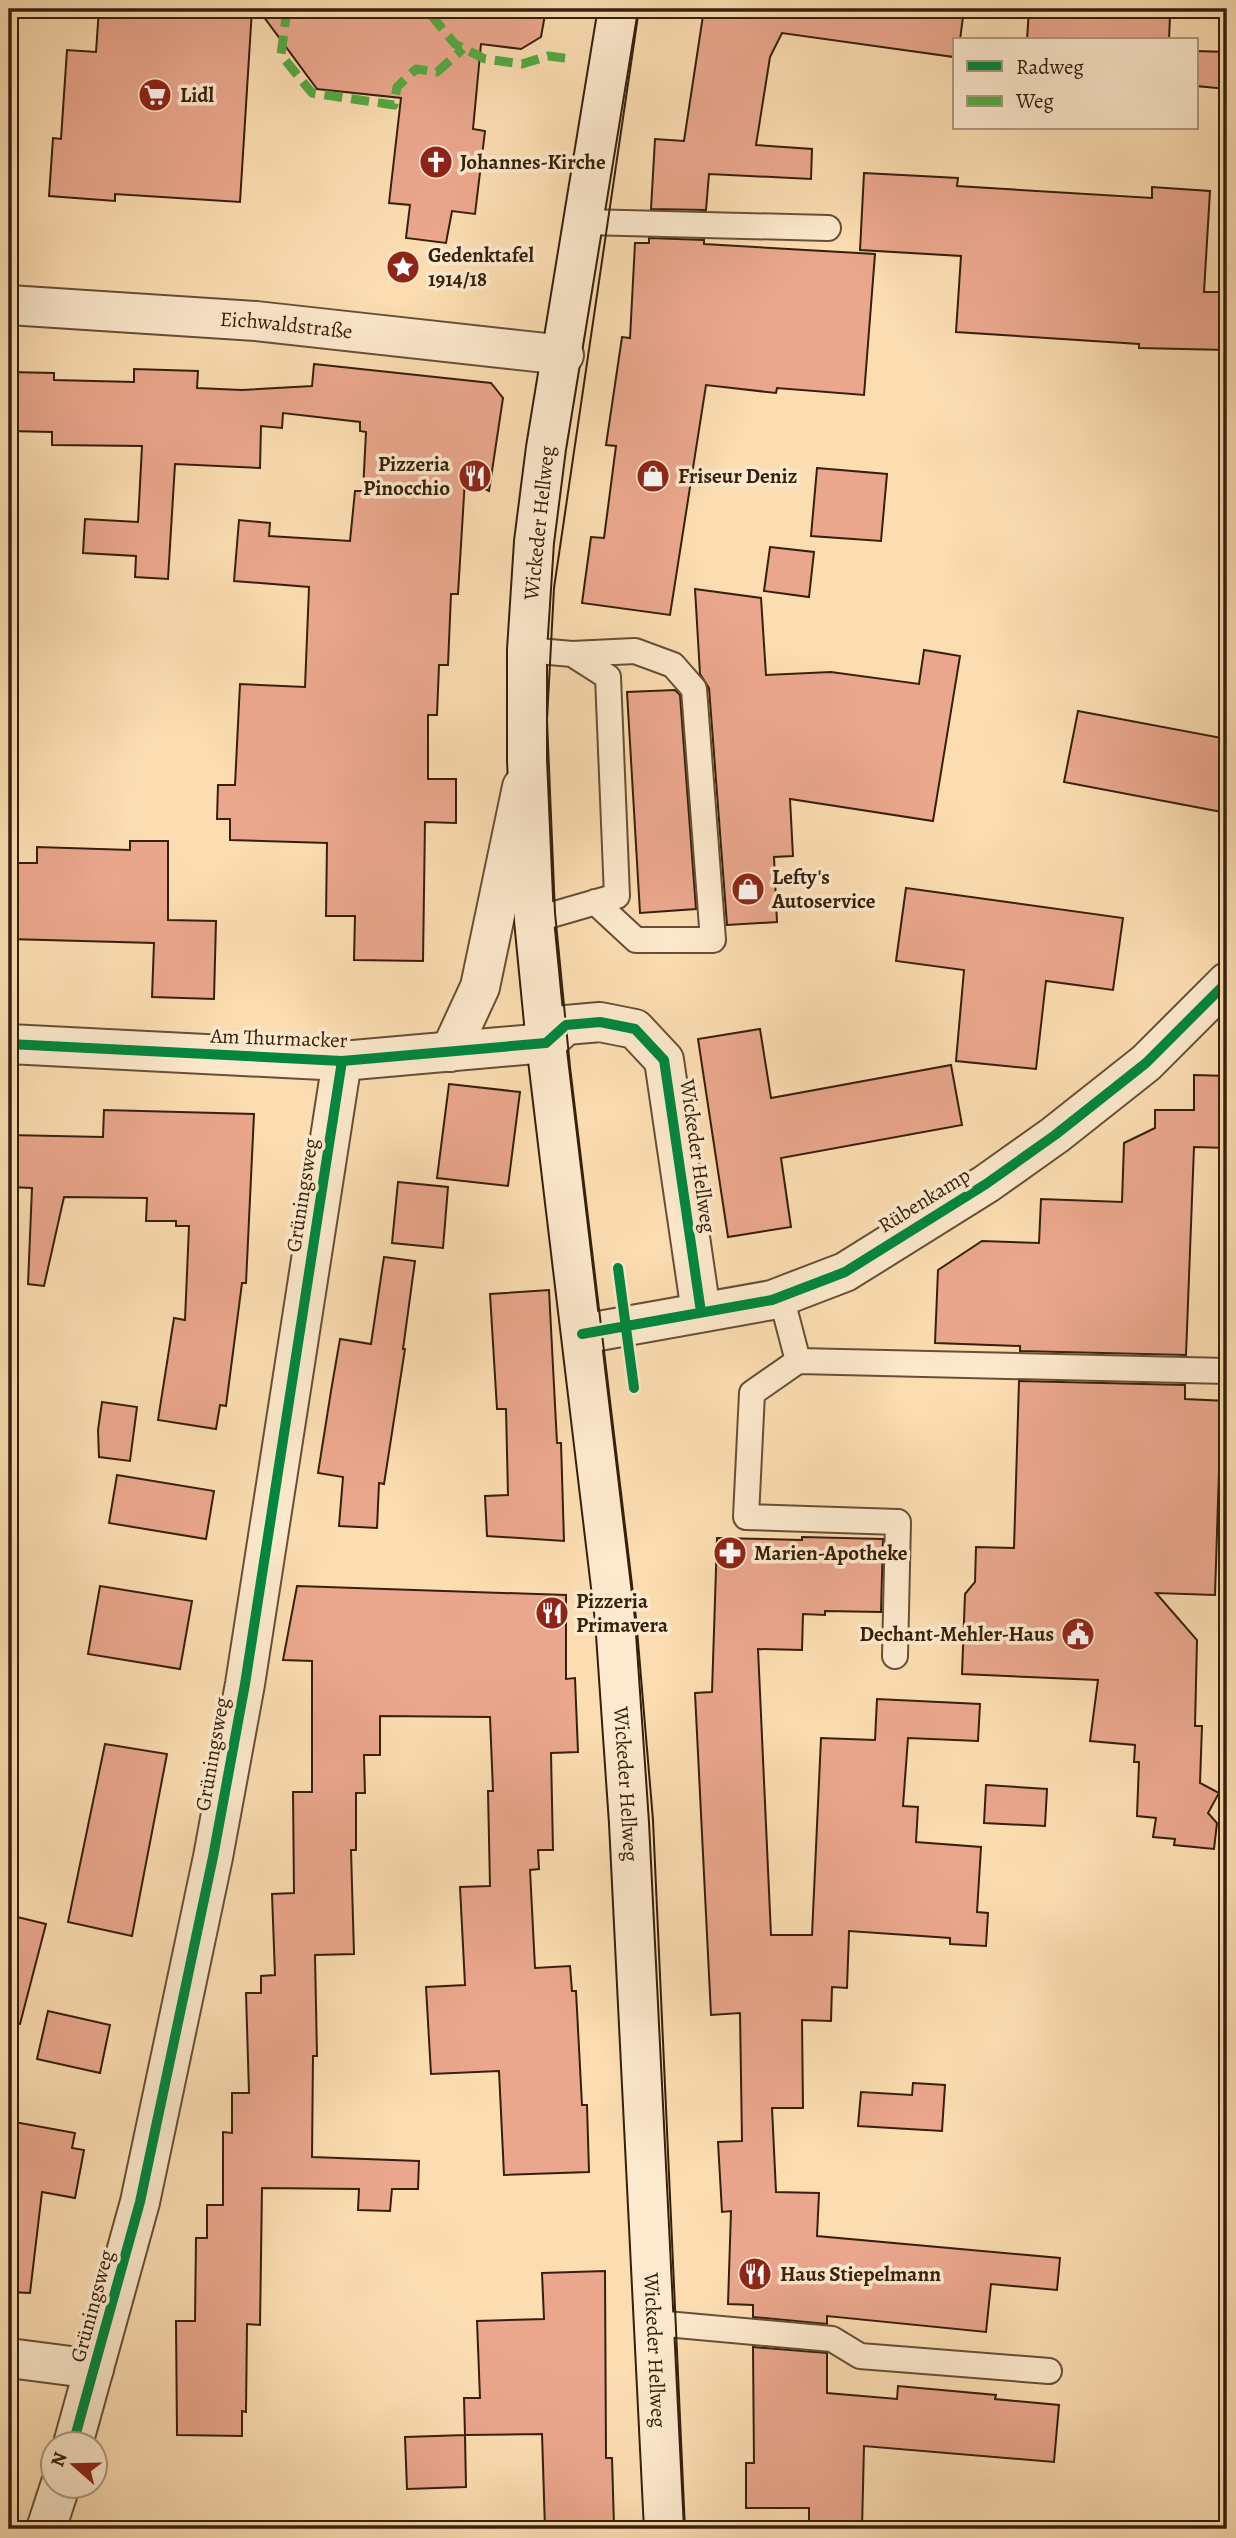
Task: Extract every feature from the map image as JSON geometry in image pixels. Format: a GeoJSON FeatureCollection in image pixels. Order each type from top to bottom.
{"type":"FeatureCollection","features":[{"type":"Feature","properties":{"kind":"street","name":"Wickeder Hellweg"},"geometry":{"type":"LineString","coordinates":[[618,9],[564,355],[546,449],[535,532],[527,650],[527,761],[534,920],[546,1042],[616,1633],[629,1823],[663,2529]]}},
{"type":"Feature","properties":{"kind":"street","name":"Eichwaldstraße"},"geometry":{"type":"LineString","coordinates":[[9,305],[256,321],[564,355]]}},
{"type":"Feature","properties":{"kind":"street"},"geometry":{"type":"LineString","coordinates":[[450,1052],[480,987],[527,761]]}},
{"type":"Feature","properties":{"kind":"street","name":"Rübenkamp"},"geometry":{"type":"LineString","coordinates":[[582,1334],[781,1296],[845,1272],[986,1184],[1146,1063],[1227,982]]}},
{"type":"Feature","properties":{"kind":"street","name":"Wickeder Hellweg"},"geometry":{"type":"LineString","coordinates":[[546,1042],[566,1025],[600,1022],[635,1029],[664,1060],[701,1312]]}},
{"type":"Feature","properties":{"kind":"street","name":"Am Thurmacker"},"geometry":{"type":"LineString","coordinates":[[9,1044],[342,1061],[546,1042]]}},
{"type":"Feature","properties":{"kind":"street","name":"Grüningsweg"},"geometry":{"type":"LineString","coordinates":[[77,2430],[140,2202],[213,1857],[245,1684],[342,1061]]}},
{"type":"Feature","properties":{"kind":"street"},"geometry":{"type":"LineString","coordinates":[[9,2358],[94,2369]]}},
{"type":"Feature","properties":{"kind":"street"},"geometry":{"type":"LineString","coordinates":[[46,2529],[55,2500]]}},
{"type":"Feature","properties":{"kind":"lane"},"geometry":{"type":"LineString","coordinates":[[585,222],[828,229]]}},
{"type":"Feature","properties":{"kind":"lane"},"geometry":{"type":"LineString","coordinates":[[527,650],[572,654],[635,651],[673,665],[694,689],[713,940],[636,940],[595,902]]}},
{"type":"Feature","properties":{"kind":"lane"},"geometry":{"type":"LineString","coordinates":[[534,920],[617,896],[608,677],[572,654]]}},
{"type":"Feature","properties":{"kind":"lane"},"geometry":{"type":"LineString","coordinates":[[781,1296],[798,1361]]}},
{"type":"Feature","properties":{"kind":"lane"},"geometry":{"type":"LineString","coordinates":[[895,1656],[898,1522],[746,1517],[752,1393],[798,1361],[1227,1371]]}},
{"type":"Feature","properties":{"kind":"lane"},"geometry":{"type":"LineString","coordinates":[[654,2323],[832,2339],[860,2356],[1049,2371]]}},
{"type":"Feature","properties":{"kind":"building","name":"Lidl"},"geometry":{"type":"Polygon","coordinates":[[[99,9],[252,9],[240,202],[115,194],[115,201],[49,196],[53,138],[61,139],[67,50],[96,52],[99,9]]]}},
{"type":"Feature","properties":{"kind":"building"},"geometry":{"type":"Polygon","coordinates":[[[258,9],[546,9],[541,37],[521,49],[481,44],[473,129],[485,131],[475,214],[452,211],[446,243],[406,238],[410,205],[389,203],[401,98],[317,89],[258,9]]]}},
{"type":"Feature","properties":{"kind":"building"},"geometry":{"type":"Polygon","coordinates":[[[704,9],[964,9],[960,38],[953,38],[953,57],[782,33],[770,57],[756,145],[812,149],[811,179],[709,174],[706,210],[651,209],[655,139],[684,141],[704,9]]]}},
{"type":"Feature","properties":{"kind":"building"},"geometry":{"type":"Polygon","coordinates":[[[1029,9],[1105,9],[1170,16],[1169,38],[1027,38],[1029,9]]]}},
{"type":"Feature","properties":{"kind":"building"},"geometry":{"type":"Polygon","coordinates":[[[1198,51],[1227,52],[1227,89],[1198,86],[1198,51]]]}},
{"type":"Feature","properties":{"kind":"building"},"geometry":{"type":"Polygon","coordinates":[[[864,173],[958,178],[957,186],[1152,198],[1152,187],[1210,191],[1204,292],[1227,292],[1227,350],[1139,348],[1139,344],[956,332],[961,256],[860,250],[864,173]]]}},
{"type":"Feature","properties":{"kind":"building"},"geometry":{"type":"Polygon","coordinates":[[[649,238],[704,240],[704,244],[875,254],[864,395],[777,388],[776,393],[706,385],[670,615],[582,603],[591,537],[604,538],[616,446],[606,445],[622,337],[630,338],[635,243],[649,243],[649,238]]]}},
{"type":"Feature","properties":{"kind":"building"},"geometry":{"type":"Polygon","coordinates":[[[314,364],[491,383],[503,398],[489,491],[465,479],[458,594],[451,594],[448,665],[439,665],[437,715],[428,715],[428,779],[456,779],[456,823],[425,822],[423,961],[354,960],[355,916],[326,916],[327,843],[230,840],[230,819],[217,819],[218,785],[235,785],[240,684],[305,687],[309,587],[234,581],[239,520],[270,523],[269,536],[350,541],[355,491],[363,491],[366,432],[360,431],[360,422],[283,413],[282,428],[261,426],[260,468],[175,464],[168,579],[135,577],[136,556],[83,553],[85,519],[138,522],[142,446],[52,445],[52,432],[9,431],[9,372],[54,373],[54,380],[134,382],[134,369],[198,371],[197,388],[242,390],[312,386],[314,364]]]}},
{"type":"Feature","properties":{"kind":"building"},"geometry":{"type":"Polygon","coordinates":[[[817,468],[887,474],[881,541],[811,536],[817,468]]]}},
{"type":"Feature","properties":{"kind":"building"},"geometry":{"type":"Polygon","coordinates":[[[770,547],[814,552],[809,597],[764,591],[770,547]]]}},
{"type":"Feature","properties":{"kind":"building"},"geometry":{"type":"Polygon","coordinates":[[[695,589],[761,598],[766,675],[831,672],[919,684],[924,650],[960,656],[933,821],[790,799],[793,856],[774,857],[777,922],[727,925],[709,688],[700,674],[695,589]]]}},
{"type":"Feature","properties":{"kind":"building"},"geometry":{"type":"Polygon","coordinates":[[[675,690],[680,695],[696,909],[640,913],[627,692],[675,690]]]}},
{"type":"Feature","properties":{"kind":"building"},"geometry":{"type":"Polygon","coordinates":[[[1078,711],[1227,739],[1227,813],[1064,782],[1078,711]]]}},
{"type":"Feature","properties":{"kind":"building"},"geometry":{"type":"Polygon","coordinates":[[[130,841],[168,841],[168,920],[216,921],[214,999],[152,997],[154,943],[9,939],[12,863],[37,863],[37,847],[130,850],[130,841]]]}},
{"type":"Feature","properties":{"kind":"building"},"geometry":{"type":"Polygon","coordinates":[[[906,888],[1123,918],[1113,990],[1046,981],[1036,1069],[956,1061],[964,970],[896,961],[906,888]]]}},
{"type":"Feature","properties":{"kind":"building"},"geometry":{"type":"Polygon","coordinates":[[[760,1029],[771,1098],[951,1065],[962,1125],[781,1158],[791,1227],[728,1237],[698,1039],[760,1029]]]}},
{"type":"Feature","properties":{"kind":"building"},"geometry":{"type":"Polygon","coordinates":[[[1194,1075],[1227,1076],[1227,1148],[1194,1147],[1186,1355],[1020,1351],[1020,1346],[935,1343],[938,1270],[982,1241],[1039,1243],[1041,1199],[1122,1202],[1124,1143],[1155,1128],[1155,1110],[1194,1110],[1194,1075]]]}},
{"type":"Feature","properties":{"kind":"building"},"geometry":{"type":"Polygon","coordinates":[[[449,1084],[520,1092],[508,1186],[437,1178],[449,1084]]]}},
{"type":"Feature","properties":{"kind":"building"},"geometry":{"type":"Polygon","coordinates":[[[104,1110],[254,1114],[246,1283],[242,1283],[226,1406],[220,1405],[216,1429],[158,1420],[174,1318],[185,1320],[189,1226],[176,1226],[176,1221],[146,1221],[147,1198],[64,1197],[44,1286],[28,1284],[32,1188],[9,1187],[9,1135],[103,1137],[104,1110]]]}},
{"type":"Feature","properties":{"kind":"building"},"geometry":{"type":"Polygon","coordinates":[[[398,1182],[448,1187],[443,1248],[392,1243],[398,1182]]]}},
{"type":"Feature","properties":{"kind":"building"},"geometry":{"type":"Polygon","coordinates":[[[384,1257],[415,1261],[405,1349],[384,1484],[379,1483],[377,1528],[339,1526],[343,1477],[318,1473],[331,1391],[340,1339],[371,1344],[384,1257]]]}},
{"type":"Feature","properties":{"kind":"building"},"geometry":{"type":"Polygon","coordinates":[[[549,1290],[557,1443],[561,1443],[564,1541],[487,1536],[485,1496],[508,1495],[506,1409],[497,1409],[490,1294],[549,1290]]]}},
{"type":"Feature","properties":{"kind":"building"},"geometry":{"type":"Polygon","coordinates":[[[1019,1381],[1185,1385],[1185,1399],[1227,1401],[1227,1471],[1219,1471],[1215,1595],[1156,1593],[1197,1640],[1195,1726],[1202,1726],[1200,1783],[1219,1793],[1208,1813],[1217,1823],[1214,1849],[1174,1845],[1175,1839],[1153,1837],[1156,1818],[1137,1816],[1139,1762],[1134,1762],[1135,1745],[1090,1741],[1098,1680],[962,1674],[965,1594],[975,1582],[976,1547],[1014,1548],[1019,1381]]]}},
{"type":"Feature","properties":{"kind":"building"},"geometry":{"type":"Polygon","coordinates":[[[102,1402],[137,1407],[130,1461],[99,1457],[98,1430],[102,1402]]]}},
{"type":"Feature","properties":{"kind":"building"},"geometry":{"type":"Polygon","coordinates":[[[117,1475],[214,1491],[206,1539],[109,1523],[117,1475]]]}},
{"type":"Feature","properties":{"kind":"building"},"geometry":{"type":"Polygon","coordinates":[[[802,1537],[883,1539],[881,1612],[825,1611],[825,1615],[803,1614],[802,1650],[758,1649],[771,1935],[812,1935],[821,1738],[875,1740],[877,1699],[980,1704],[978,1741],[908,1738],[903,1806],[918,1807],[916,1842],[981,1847],[977,1912],[988,1913],[986,1946],[950,1944],[950,1938],[849,1931],[847,1988],[832,1987],[831,2021],[802,2020],[803,2108],[772,2108],[776,2192],[819,2193],[817,2236],[1060,2258],[1057,2290],[991,2284],[986,2332],[827,2316],[827,2324],[753,2317],[753,2305],[728,2304],[731,2211],[722,2212],[718,2142],[742,2141],[740,2013],[711,2015],[695,1693],[712,1692],[717,1538],[802,1540],[802,1537]]]}},
{"type":"Feature","properties":{"kind":"building"},"geometry":{"type":"Polygon","coordinates":[[[100,1586],[192,1601],[180,1669],[88,1654],[100,1586]]]}},
{"type":"Feature","properties":{"kind":"building"},"geometry":{"type":"Polygon","coordinates":[[[297,1586],[566,1595],[566,1679],[575,1678],[578,1752],[551,1753],[553,1850],[538,1850],[539,1869],[530,1870],[535,1968],[570,1966],[572,1991],[576,1991],[582,2105],[587,2105],[589,2172],[504,2175],[499,2071],[431,2074],[426,1987],[465,1985],[460,1887],[490,1886],[488,1791],[493,1791],[490,1717],[380,1716],[380,1755],[364,1755],[365,1793],[356,1793],[356,1850],[351,1850],[354,1954],[315,1955],[317,2056],[313,2056],[312,2157],[419,2161],[418,2189],[392,2189],[390,2211],[358,2210],[359,2189],[262,2188],[260,2325],[247,2324],[246,2412],[242,2411],[242,2436],[177,2435],[176,2321],[195,2321],[196,2238],[207,2238],[207,2205],[223,2205],[223,2132],[232,2133],[232,2093],[249,2093],[246,1993],[261,1993],[261,1976],[275,1975],[272,1894],[294,1893],[293,1792],[312,1792],[312,1661],[283,1660],[297,1586]]]}},
{"type":"Feature","properties":{"kind":"building"},"geometry":{"type":"Polygon","coordinates":[[[105,1744],[167,1754],[132,1936],[68,1922],[105,1744]]]}},
{"type":"Feature","properties":{"kind":"building"},"geometry":{"type":"Polygon","coordinates":[[[986,1785],[1047,1789],[1045,1826],[984,1823],[986,1785]]]}},
{"type":"Feature","properties":{"kind":"building"},"geometry":{"type":"Polygon","coordinates":[[[9,1915],[46,1924],[20,2024],[9,2023],[9,1915]]]}},
{"type":"Feature","properties":{"kind":"building"},"geometry":{"type":"Polygon","coordinates":[[[48,2011],[110,2025],[100,2073],[37,2059],[48,2011]]]}},
{"type":"Feature","properties":{"kind":"building"},"geometry":{"type":"Polygon","coordinates":[[[913,2083],[945,2085],[942,2131],[858,2126],[861,2092],[912,2095],[913,2083]]]}},
{"type":"Feature","properties":{"kind":"building"},"geometry":{"type":"Polygon","coordinates":[[[9,2121],[75,2133],[72,2148],[84,2150],[75,2198],[42,2192],[30,2293],[9,2292],[9,2121]]]}},
{"type":"Feature","properties":{"kind":"building"},"geometry":{"type":"Polygon","coordinates":[[[605,2271],[606,2458],[612,2458],[614,2526],[609,2526],[609,2529],[545,2529],[542,2434],[465,2435],[464,2398],[480,2398],[477,2321],[544,2319],[542,2273],[605,2271]]]}},
{"type":"Feature","properties":{"kind":"building"},"geometry":{"type":"Polygon","coordinates":[[[753,2347],[827,2353],[827,2393],[897,2399],[898,2386],[996,2395],[995,2399],[1059,2405],[1054,2462],[864,2446],[862,2529],[809,2529],[809,2508],[746,2508],[746,2463],[754,2463],[753,2347]]]}},
{"type":"Feature","properties":{"kind":"building"},"geometry":{"type":"Polygon","coordinates":[[[465,2435],[466,2487],[407,2489],[405,2437],[465,2435]]]}},
{"type":"Feature","properties":{"kind":"tram line"},"geometry":{"type":"LineString","coordinates":[[639,9],[554,588],[547,720],[555,913],[570,1067],[636,1618],[653,1820],[685,2529]]}},
{"type":"Feature","properties":{"kind":"marked path"},"geometry":{"type":"LineString","coordinates":[[287,9],[281,55],[312,93],[394,105],[397,87],[416,69],[437,72],[463,49]]}},
{"type":"Feature","properties":{"kind":"marked path"},"geometry":{"type":"LineString","coordinates":[[431,15],[455,44],[485,59],[522,64],[548,56],[572,59]]}},
{"type":"Feature","properties":{"kind":"cycle path"},"geometry":{"type":"LineString","coordinates":[[582,1334],[772,1300],[845,1272],[986,1184],[1055,1135],[1146,1063],[1227,982]]}},
{"type":"Feature","properties":{"kind":"cycle path"},"geometry":{"type":"LineString","coordinates":[[9,1044],[342,1061],[546,1043],[566,1025],[600,1022],[635,1029],[664,1060],[701,1312]]}},
{"type":"Feature","properties":{"kind":"cycle path"},"geometry":{"type":"LineString","coordinates":[[77,2430],[140,2202],[213,1857],[245,1684],[342,1061]]}},
{"type":"Feature","properties":{"kind":"cycle path"},"geometry":{"type":"LineString","coordinates":[[618,1268],[634,1388]]}},
{"type":"Feature","properties":{"kind":"place","name":"Lidl"},"geometry":{"type":"Point","coordinates":[155,95]}},
{"type":"Feature","properties":{"kind":"place","name":"Johannes-Kirche"},"geometry":{"type":"Point","coordinates":[436,162]}},
{"type":"Feature","properties":{"kind":"place","name":"Gedenktafel 1914/18"},"geometry":{"type":"Point","coordinates":[403,267]}},
{"type":"Feature","properties":{"kind":"place","name":"Pizzeria Pinocchio"},"geometry":{"type":"Point","coordinates":[475,476]}},
{"type":"Feature","properties":{"kind":"place","name":"Friseur Deniz"},"geometry":{"type":"Point","coordinates":[653,476]}},
{"type":"Feature","properties":{"kind":"place","name":"Lefty's Autoservice"},"geometry":{"type":"Point","coordinates":[748,889]}},
{"type":"Feature","properties":{"kind":"place","name":"Marien-Apotheke"},"geometry":{"type":"Point","coordinates":[730,1553]}},
{"type":"Feature","properties":{"kind":"place","name":"Pizzeria Primavera"},"geometry":{"type":"Point","coordinates":[552,1613]}},
{"type":"Feature","properties":{"kind":"place","name":"Dechant-Mehler-Haus"},"geometry":{"type":"Point","coordinates":[1078,1634]}},
{"type":"Feature","properties":{"kind":"place","name":"Haus Stiepelmann"},"geometry":{"type":"Point","coordinates":[755,2274]}}]}
